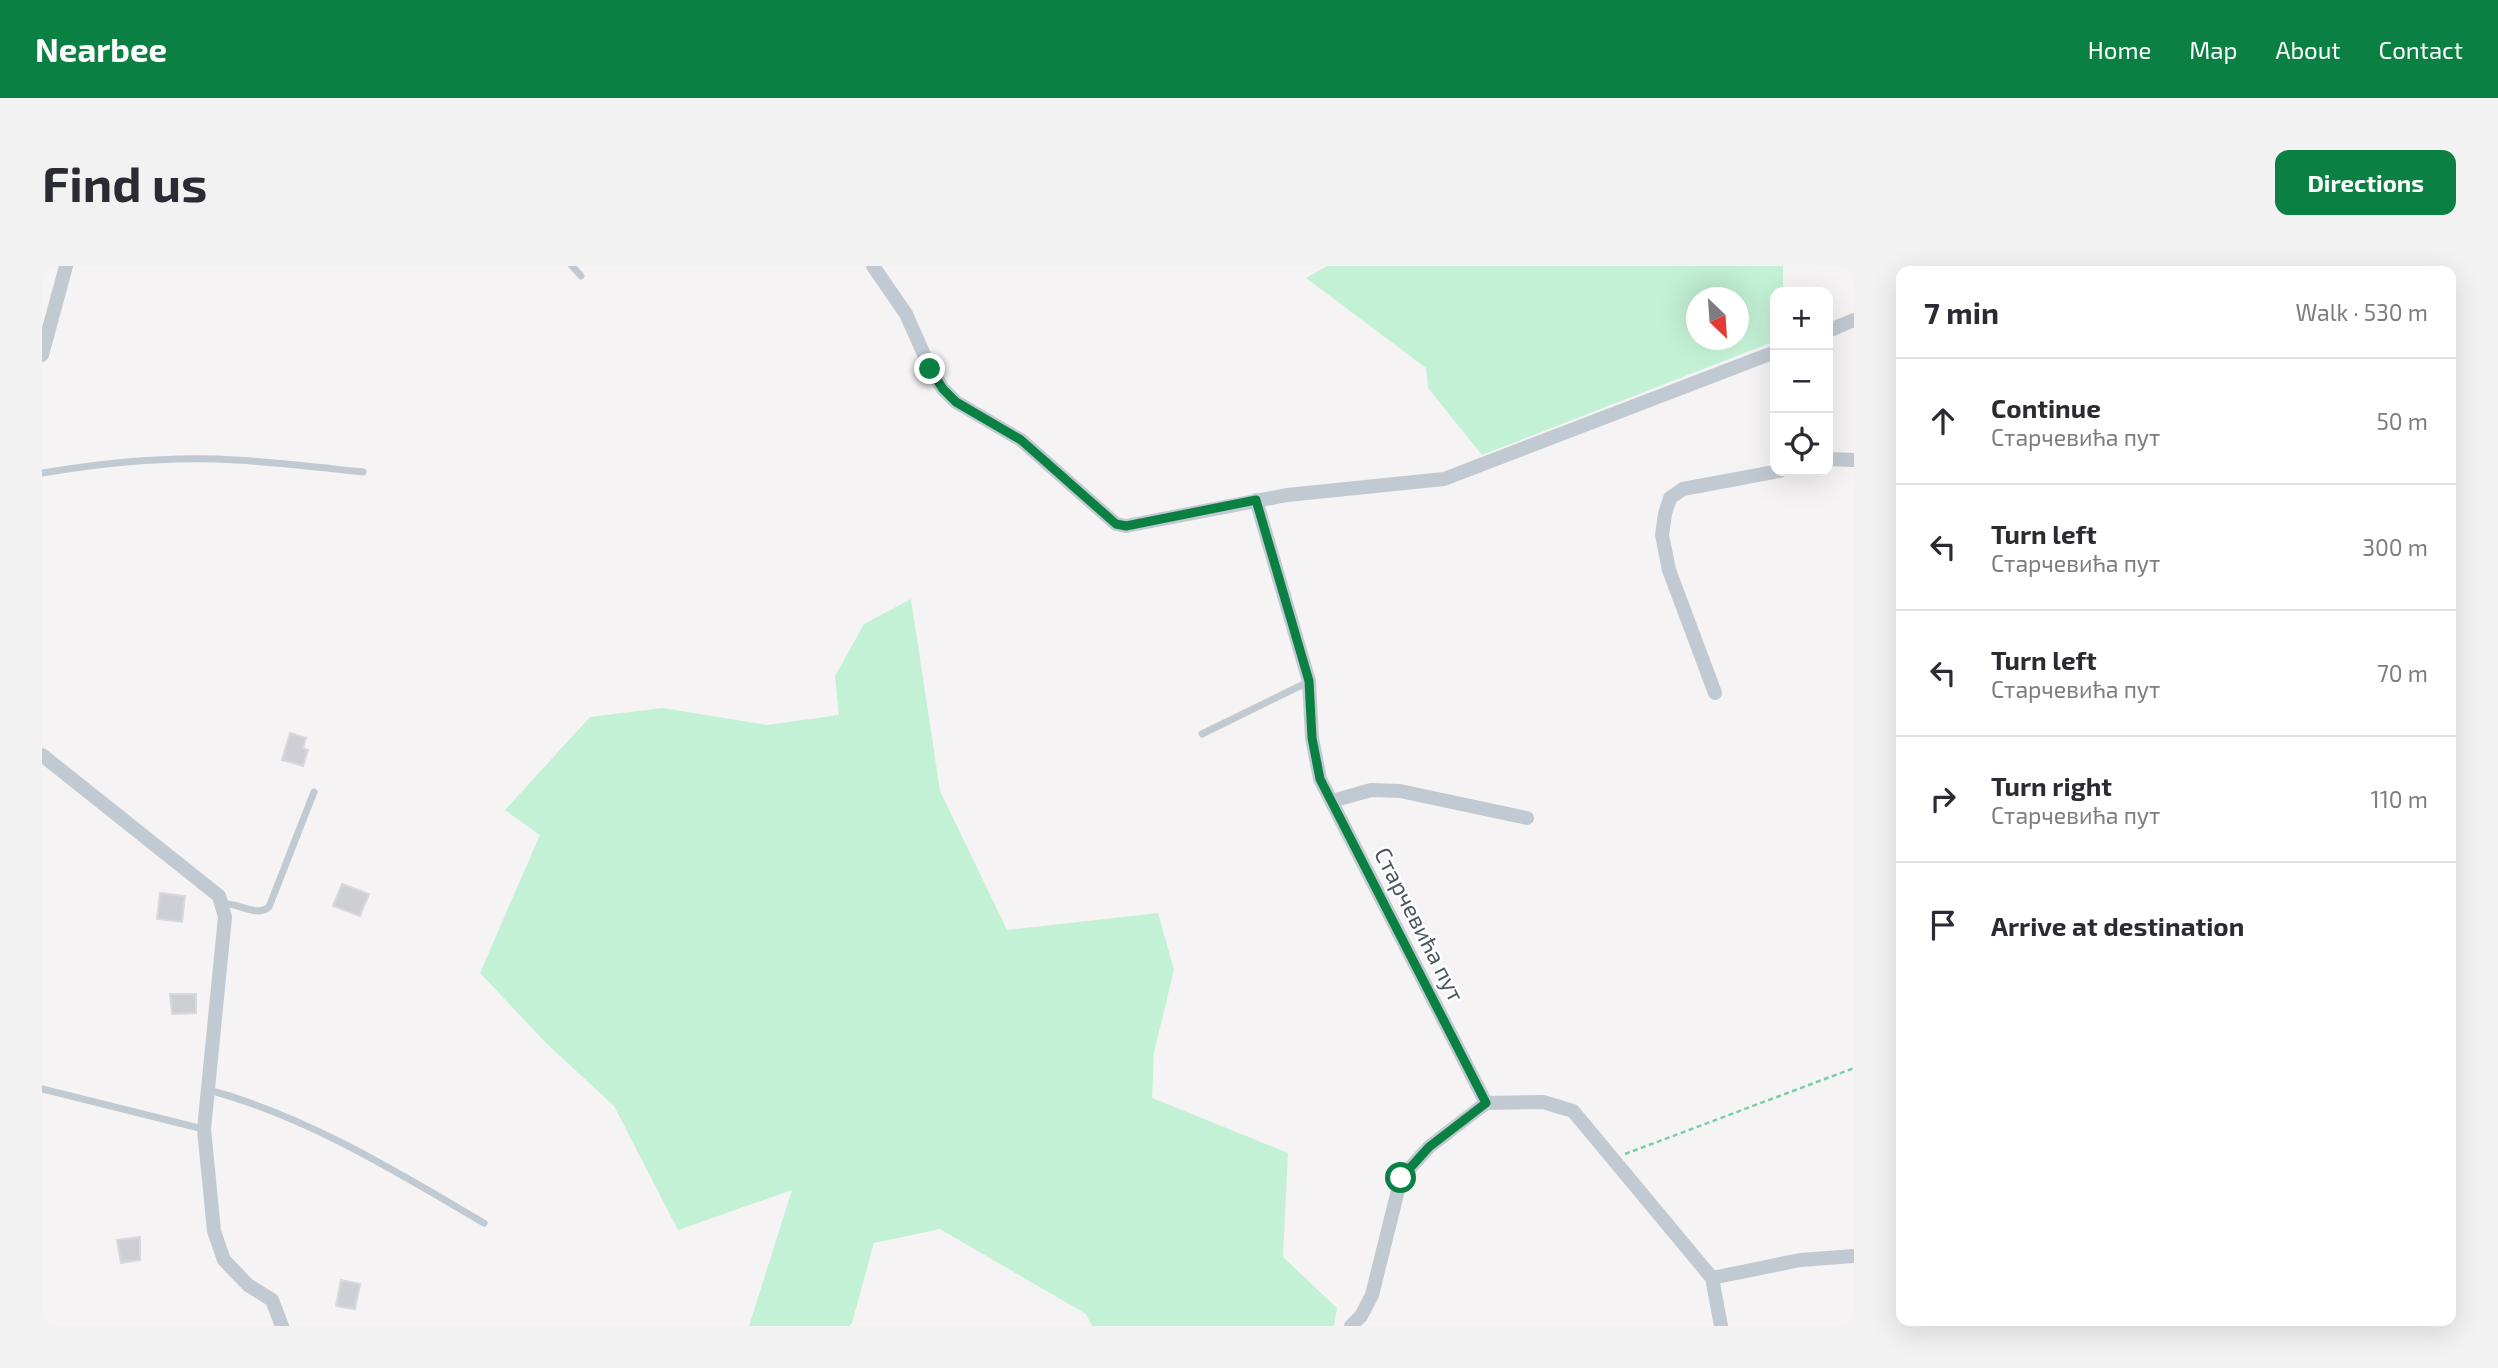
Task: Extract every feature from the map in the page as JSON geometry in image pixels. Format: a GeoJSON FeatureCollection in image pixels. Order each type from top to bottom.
{"type":"FeatureCollection","features":[{"type":"Feature","properties":{"kind":"street"},"geometry":{"type":"LineString","coordinates":[[42,355],[66,266]]}},
{"type":"Feature","properties":{"kind":"street"},"geometry":{"type":"LineString","coordinates":[[873,266],[906,314],[930,369],[943,389],[956,402],[1021,440],[1116,524],[1126,526],[1287,495],[1444,479],[1770,354]]}},
{"type":"Feature","properties":{"kind":"street"},"geometry":{"type":"LineString","coordinates":[[1833,329],[1854,320]]}},
{"type":"Feature","properties":{"kind":"street"},"geometry":{"type":"LineString","coordinates":[[1833,459],[1854,460]]}},
{"type":"Feature","properties":{"kind":"street"},"geometry":{"type":"LineString","coordinates":[[1715,693],[1669,570],[1662,535],[1665,514],[1670,498],[1683,489],[1770,473]]}},
{"type":"Feature","properties":{"kind":"street","name":"Старчевића пут"},"geometry":{"type":"LineString","coordinates":[[1256,500],[1309,681],[1312,738],[1320,779],[1486,1103]]}},
{"type":"Feature","properties":{"kind":"street"},"geometry":{"type":"LineString","coordinates":[[42,755],[219,896],[225,917],[204,1129],[214,1231],[224,1260],[248,1285],[272,1300],[282,1326]]}},
{"type":"Feature","properties":{"kind":"street"},"geometry":{"type":"LineString","coordinates":[[1332,801],[1371,790],[1400,791],[1527,818]]}},
{"type":"Feature","properties":{"kind":"street"},"geometry":{"type":"LineString","coordinates":[[1351,1326],[1361,1316],[1372,1295],[1401,1178],[1429,1147],[1486,1103],[1543,1102],[1573,1111],[1712,1278],[1721,1326]]}},
{"type":"Feature","properties":{"kind":"street"},"geometry":{"type":"LineString","coordinates":[[1712,1278],[1800,1260],[1854,1256]]}},
{"type":"Feature","properties":{"kind":"lane"},"geometry":{"type":"LineString","coordinates":[[572,266],[581,276]]}},
{"type":"Feature","properties":{"kind":"lane"},"geometry":{"type":"LineString","coordinates":[[42,473],[91,465],[173,459],[260,461],[363,472]]}},
{"type":"Feature","properties":{"kind":"lane"},"geometry":{"type":"LineString","coordinates":[[1202,734],[1309,681]]}},
{"type":"Feature","properties":{"kind":"lane"},"geometry":{"type":"LineString","coordinates":[[221,904],[232,902],[257,912],[269,907],[314,792]]}},
{"type":"Feature","properties":{"kind":"lane"},"geometry":{"type":"LineString","coordinates":[[42,1088],[204,1129]]}},
{"type":"Feature","properties":{"kind":"lane"},"geometry":{"type":"LineString","coordinates":[[208,1090],[253,1102],[327,1135],[484,1223]]}},
{"type":"Feature","properties":{"kind":"path"},"geometry":{"type":"LineString","coordinates":[[1612,1158],[1854,1068]]}},
{"type":"Feature","properties":{"kind":"green space"},"geometry":{"type":"Polygon","coordinates":[[[1327,266],[1783,266],[1783,287],[1770,287],[1770,343],[1482,455],[1428,388],[1426,368],[1306,278],[1327,266]]]}},
{"type":"Feature","properties":{"kind":"green space"},"geometry":{"type":"Polygon","coordinates":[[[911,599],[940,791],[1007,930],[1158,913],[1174,970],[1154,1052],[1152,1098],[1288,1153],[1283,1257],[1337,1308],[1334,1326],[1092,1326],[1086,1314],[940,1229],[874,1243],[849,1326],[749,1326],[792,1190],[678,1230],[614,1106],[546,1043],[480,973],[540,835],[505,810],[590,717],[663,708],[767,725],[839,715],[835,676],[864,624],[911,599]]]}},
{"type":"Feature","properties":{"kind":"building"},"geometry":{"type":"Polygon","coordinates":[[[290,733],[306,738],[303,748],[308,750],[303,766],[282,760],[290,733]]]}},
{"type":"Feature","properties":{"kind":"building"},"geometry":{"type":"Polygon","coordinates":[[[342,884],[369,894],[360,916],[333,906],[342,884]]]}},
{"type":"Feature","properties":{"kind":"building"},"geometry":{"type":"Polygon","coordinates":[[[160,893],[185,896],[182,922],[157,919],[160,893]]]}},
{"type":"Feature","properties":{"kind":"building"},"geometry":{"type":"Polygon","coordinates":[[[170,994],[196,994],[196,1013],[172,1014],[170,994]]]}},
{"type":"Feature","properties":{"kind":"building"},"geometry":{"type":"Polygon","coordinates":[[[140,1237],[140,1260],[121,1263],[117,1240],[140,1237]]]}},
{"type":"Feature","properties":{"kind":"building"},"geometry":{"type":"Polygon","coordinates":[[[341,1280],[360,1284],[355,1309],[336,1306],[341,1280]]]}},
{"type":"Feature","properties":{"kind":"route"},"geometry":{"type":"LineString","coordinates":[[930,369],[943,389],[956,402],[1021,440],[1116,524],[1126,526],[1256,500],[1309,681],[1312,738],[1320,779],[1486,1103],[1429,1147],[1401,1178]]}}]}
